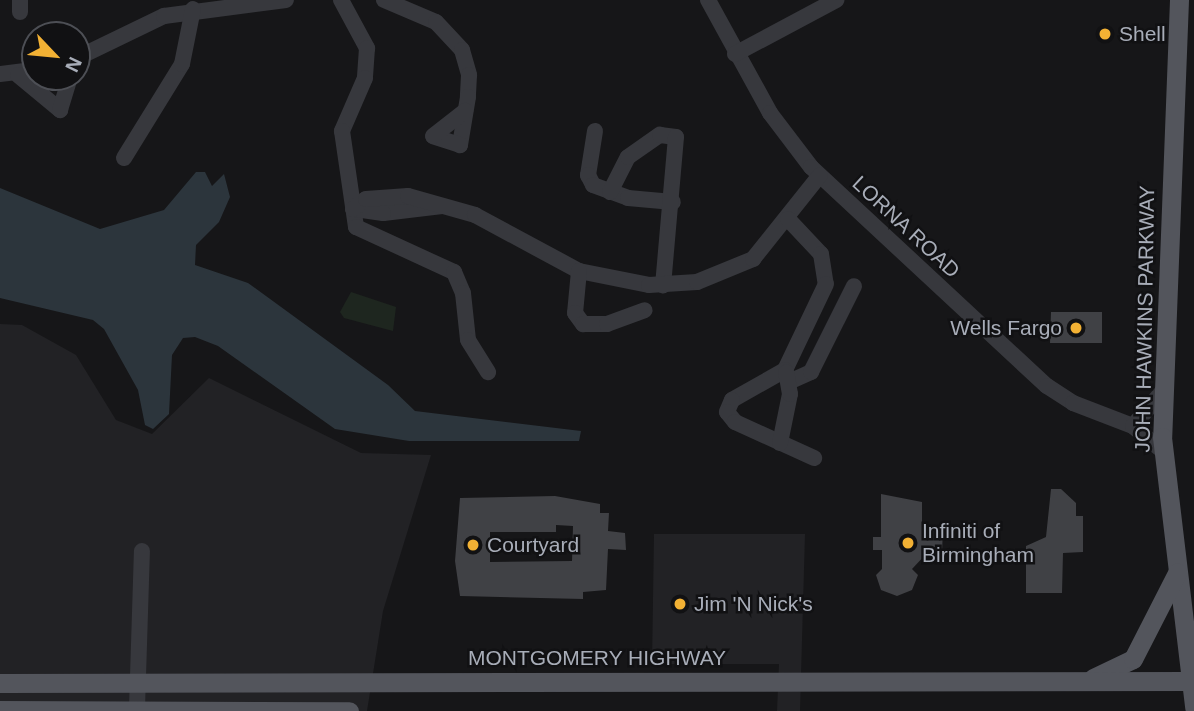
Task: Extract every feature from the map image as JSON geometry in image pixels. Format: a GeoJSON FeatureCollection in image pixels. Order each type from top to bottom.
{"type":"FeatureCollection","features":[{"type":"Feature","properties":{"kind":"main road","name":"JOHN HAWKINS PARKWAY"},"geometry":{"type":"LineString","coordinates":[[1179,0],[1162,392],[1163,452],[1194,707]]}},
{"type":"Feature","properties":{"kind":"main road"},"geometry":{"type":"LineString","coordinates":[[1084,682],[1133,659],[1177,572]]}},
{"type":"Feature","properties":{"kind":"main road","name":"MONTGOMERY HIGHWAY"},"geometry":{"type":"LineString","coordinates":[[0,683],[141,680],[1191,681]]}},
{"type":"Feature","properties":{"kind":"main road"},"geometry":{"type":"LineString","coordinates":[[0,710],[137,708],[349,711]]}},
{"type":"Feature","properties":{"kind":"street"},"geometry":{"type":"LineString","coordinates":[[91,52],[192,9],[286,0]]}},
{"type":"Feature","properties":{"kind":"street"},"geometry":{"type":"LineString","coordinates":[[341,0],[367,48],[365,78],[342,131],[356,227],[372,239],[454,272],[463,293],[468,340],[488,372]]}},
{"type":"Feature","properties":{"kind":"street"},"geometry":{"type":"LineString","coordinates":[[384,0],[436,22],[455,39],[469,75],[465,111]]}},
{"type":"Feature","properties":{"kind":"street","name":"LORNA ROAD"},"geometry":{"type":"LineString","coordinates":[[708,0],[735,54],[780,128],[820,175],[1047,386],[1085,409],[1133,426],[1163,452]]}},
{"type":"Feature","properties":{"kind":"street"},"geometry":{"type":"LineString","coordinates":[[735,54],[836,0]]}},
{"type":"Feature","properties":{"kind":"street"},"geometry":{"type":"LineString","coordinates":[[124,158],[182,64],[192,9]]}},
{"type":"Feature","properties":{"kind":"street"},"geometry":{"type":"LineString","coordinates":[[0,74],[21,74]]}},
{"type":"Feature","properties":{"kind":"street"},"geometry":{"type":"LineString","coordinates":[[37,91],[60,110],[68,102],[69,91]]}},
{"type":"Feature","properties":{"kind":"street"},"geometry":{"type":"LineString","coordinates":[[595,131],[588,175],[593,185],[610,192],[673,202]]}},
{"type":"Feature","properties":{"kind":"street"},"geometry":{"type":"LineString","coordinates":[[610,192],[628,157],[670,134],[680,149],[663,285]]}},
{"type":"Feature","properties":{"kind":"street"},"geometry":{"type":"LineString","coordinates":[[353,209],[388,194],[442,206],[475,215],[579,271],[663,285],[734,270],[788,219],[820,175]]}},
{"type":"Feature","properties":{"kind":"street"},"geometry":{"type":"LineString","coordinates":[[780,443],[788,376],[819,302],[828,266],[788,219]]}},
{"type":"Feature","properties":{"kind":"street"},"geometry":{"type":"LineString","coordinates":[[579,271],[575,313],[583,324],[607,324],[645,310]]}},
{"type":"Feature","properties":{"kind":"street"},"geometry":{"type":"LineString","coordinates":[[814,458],[780,443],[727,412],[733,400],[788,376],[811,372],[854,286]]}},
{"type":"Feature","properties":{"kind":"street"},"geometry":{"type":"LineString","coordinates":[[819,302],[840,313]]}},
{"type":"Feature","properties":{"kind":"street"},"geometry":{"type":"LineString","coordinates":[[1133,426],[1162,392]]}},
{"type":"Feature","properties":{"kind":"street"},"geometry":{"type":"LineString","coordinates":[[137,708],[141,680],[142,551]]}},
{"type":"Feature","properties":{"kind":"shaded area"},"geometry":{"type":"Polygon","coordinates":[[[196,172],[205,172],[212,186],[224,174],[230,197],[219,222],[196,245],[195,265],[248,283],[388,385],[415,411],[581,431],[579,441],[409,441],[335,429],[218,346],[195,337],[183,338],[172,355],[169,414],[153,429],[145,425],[138,390],[104,329],[93,320],[0,298],[0,188],[100,229],[164,210],[196,172]]]}},
{"type":"Feature","properties":{"kind":"shaded area"},"geometry":{"type":"Polygon","coordinates":[[[351,292],[396,307],[393,331],[344,318],[340,312],[351,292]]]}},
{"type":"Feature","properties":{"kind":"shaded area"},"geometry":{"type":"Polygon","coordinates":[[[0,324],[22,325],[76,355],[116,420],[152,434],[209,378],[361,453],[431,455],[383,611],[367,711],[0,711],[0,324]]]}},
{"type":"Feature","properties":{"kind":"shaded area"},"geometry":{"type":"Polygon","coordinates":[[[654,534],[805,534],[800,711],[777,711],[779,664],[652,664],[654,534]]]}},
{"type":"Feature","properties":{"kind":"building","name":"Wells Fargo"},"geometry":{"type":"Polygon","coordinates":[[[1051,312],[1102,312],[1102,343],[1050,343],[1051,312]]]}},
{"type":"Feature","properties":{"kind":"building"},"geometry":{"type":"Polygon","coordinates":[[[1051,489],[1061,489],[1076,503],[1076,516],[1083,516],[1083,552],[1063,553],[1062,593],[1026,593],[1026,546],[1046,537],[1051,489]]]}},
{"type":"Feature","properties":{"kind":"building","name":"Infiniti of Birmingham"},"geometry":{"type":"Polygon","coordinates":[[[881,494],[922,502],[922,528],[943,528],[942,553],[927,553],[912,569],[918,575],[912,590],[897,596],[881,590],[876,575],[882,569],[882,550],[873,550],[873,537],[881,537],[881,494]]]}},
{"type":"Feature","properties":{"kind":"building","name":"Courtyard"},"geometry":{"type":"Polygon","coordinates":[[[555,496],[600,504],[600,513],[609,513],[608,531],[625,533],[626,550],[608,549],[606,590],[583,592],[583,599],[460,596],[455,561],[460,498],[555,496]],[[556,525],[556,532],[490,532],[490,562],[572,561],[573,526],[556,525]]]}},
{"type":"Feature","properties":{"kind":"place","name":"Shell"},"geometry":{"type":"Point","coordinates":[1105,34]}},
{"type":"Feature","properties":{"kind":"place","name":"Wells Fargo"},"geometry":{"type":"Point","coordinates":[1076,328]}},
{"type":"Feature","properties":{"kind":"place","name":"Infiniti of Birmingham"},"geometry":{"type":"Point","coordinates":[908,543]}},
{"type":"Feature","properties":{"kind":"place","name":"Courtyard"},"geometry":{"type":"Point","coordinates":[473,545]}},
{"type":"Feature","properties":{"kind":"place","name":"Jim 'N Nick's"},"geometry":{"type":"Point","coordinates":[680,604]}}]}
